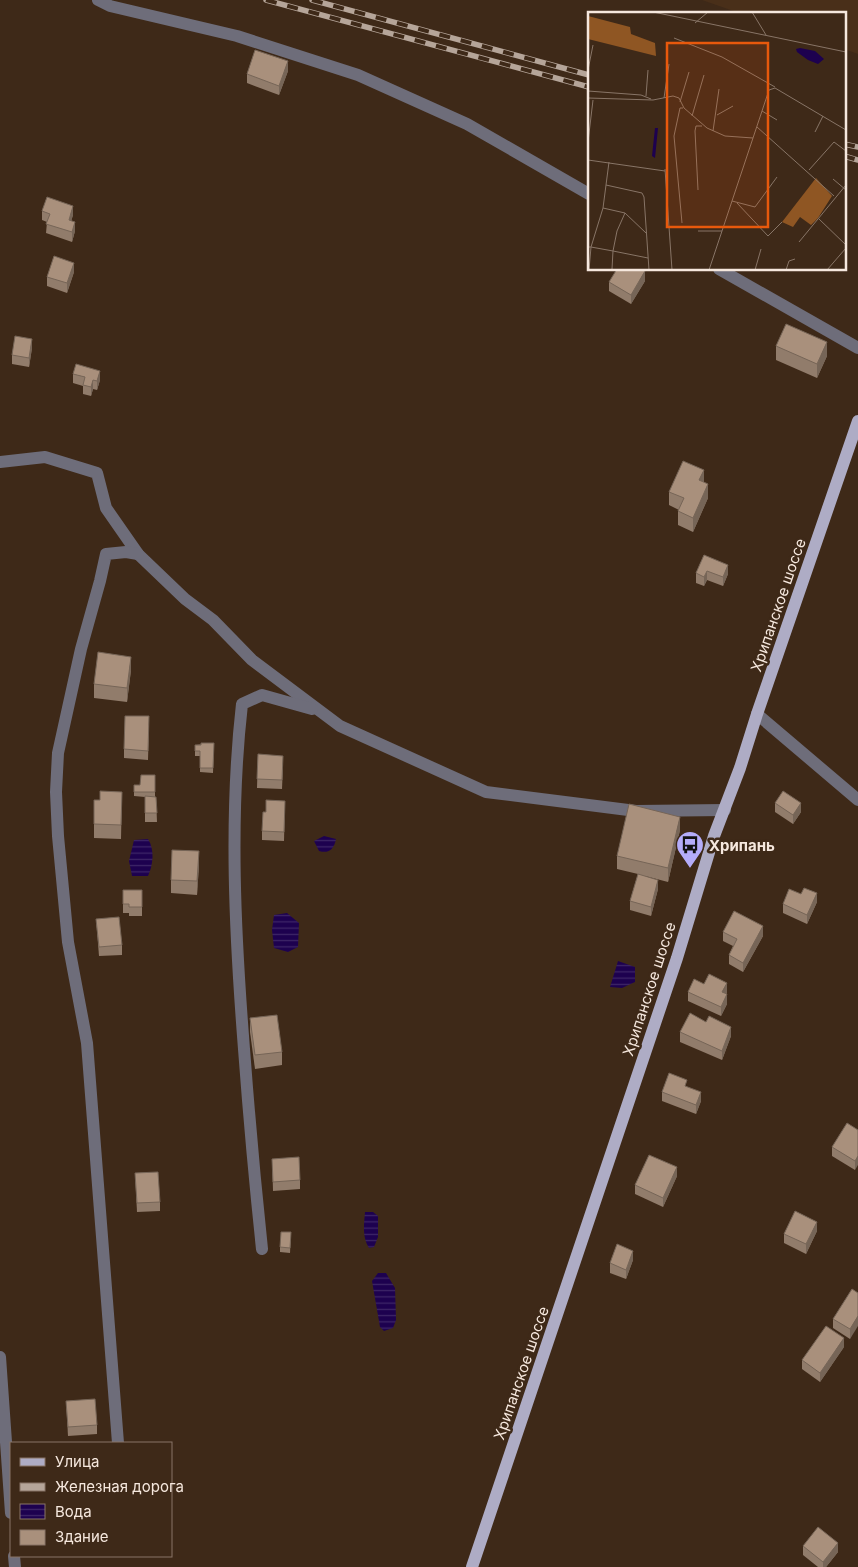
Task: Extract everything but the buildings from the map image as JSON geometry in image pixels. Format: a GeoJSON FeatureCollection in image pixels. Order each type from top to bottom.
{"type":"FeatureCollection","features":[{"type":"Feature","properties":{"kind":"main road","name":"Хрипанское шоссе"},"geometry":{"type":"LineString","coordinates":[[472,1567],[674,968],[714,836],[725,810],[858,421]]}},
{"type":"Feature","properties":{"kind":"street"},"geometry":{"type":"LineString","coordinates":[[98,0],[110,6],[237,36],[358,75],[467,124],[588,193]]}},
{"type":"Feature","properties":{"kind":"street"},"geometry":{"type":"LineString","coordinates":[[721,270],[858,348]]}},
{"type":"Feature","properties":{"kind":"street"},"geometry":{"type":"LineString","coordinates":[[0,462],[45,456],[97,473],[106,508],[138,554],[185,599],[213,620],[252,660],[340,726],[486,792],[636,811],[725,810]]}},
{"type":"Feature","properties":{"kind":"street"},"geometry":{"type":"LineString","coordinates":[[118,1442],[87,1044],[68,942],[58,836],[56,792],[60,744],[81,650],[106,554],[126,552],[138,554]]}},
{"type":"Feature","properties":{"kind":"street"},"geometry":{"type":"LineString","coordinates":[[262,1249],[238,975],[234,864],[238,742],[242,704],[262,695],[319,711]]}},
{"type":"Feature","properties":{"kind":"street"},"geometry":{"type":"LineString","coordinates":[[757,714],[858,800]]}},
{"type":"Feature","properties":{"kind":"street"},"geometry":{"type":"LineString","coordinates":[[0,1356],[10,1499]]}},
{"type":"Feature","properties":{"kind":"shaded area"},"geometry":{"type":"Polygon","coordinates":[[[702,0],[858,0],[858,54],[846,50],[846,12],[736,12],[702,0]]]}},
{"type":"Feature","properties":{"kind":"water"},"geometry":{"type":"Polygon","coordinates":[[[324,836],[336,839],[334,846],[326,852],[319,851],[314,841],[324,836]]]}},
{"type":"Feature","properties":{"kind":"water"},"geometry":{"type":"Polygon","coordinates":[[[148,839],[152,848],[152,858],[148,876],[132,876],[129,861],[134,840],[148,839]]]}},
{"type":"Feature","properties":{"kind":"water"},"geometry":{"type":"Polygon","coordinates":[[[287,913],[299,923],[298,947],[288,952],[274,948],[272,930],[274,915],[287,913]]]}},
{"type":"Feature","properties":{"kind":"water"},"geometry":{"type":"Polygon","coordinates":[[[618,961],[635,967],[635,982],[622,988],[610,987],[618,961]]]}},
{"type":"Feature","properties":{"kind":"water"},"geometry":{"type":"Polygon","coordinates":[[[365,1212],[373,1212],[378,1216],[378,1237],[374,1247],[369,1248],[364,1235],[365,1212]]]}},
{"type":"Feature","properties":{"kind":"water"},"geometry":{"type":"Polygon","coordinates":[[[378,1273],[386,1273],[395,1288],[396,1320],[393,1328],[384,1331],[380,1327],[372,1281],[378,1273]]]}},
{"type":"Feature","properties":{"kind":"railway"},"geometry":{"type":"LineString","coordinates":[[266,0],[588,87]]}},
{"type":"Feature","properties":{"kind":"railway"},"geometry":{"type":"LineString","coordinates":[[312,0],[588,75]]}},
{"type":"Feature","properties":{"kind":"railway"},"geometry":{"type":"LineString","coordinates":[[846,144],[858,147]]}},
{"type":"Feature","properties":{"kind":"railway"},"geometry":{"type":"LineString","coordinates":[[846,157],[858,160]]}},
{"type":"Feature","properties":{"kind":"place","name":"Хрипань"},"geometry":{"type":"Point","coordinates":[690,869]}}]}
